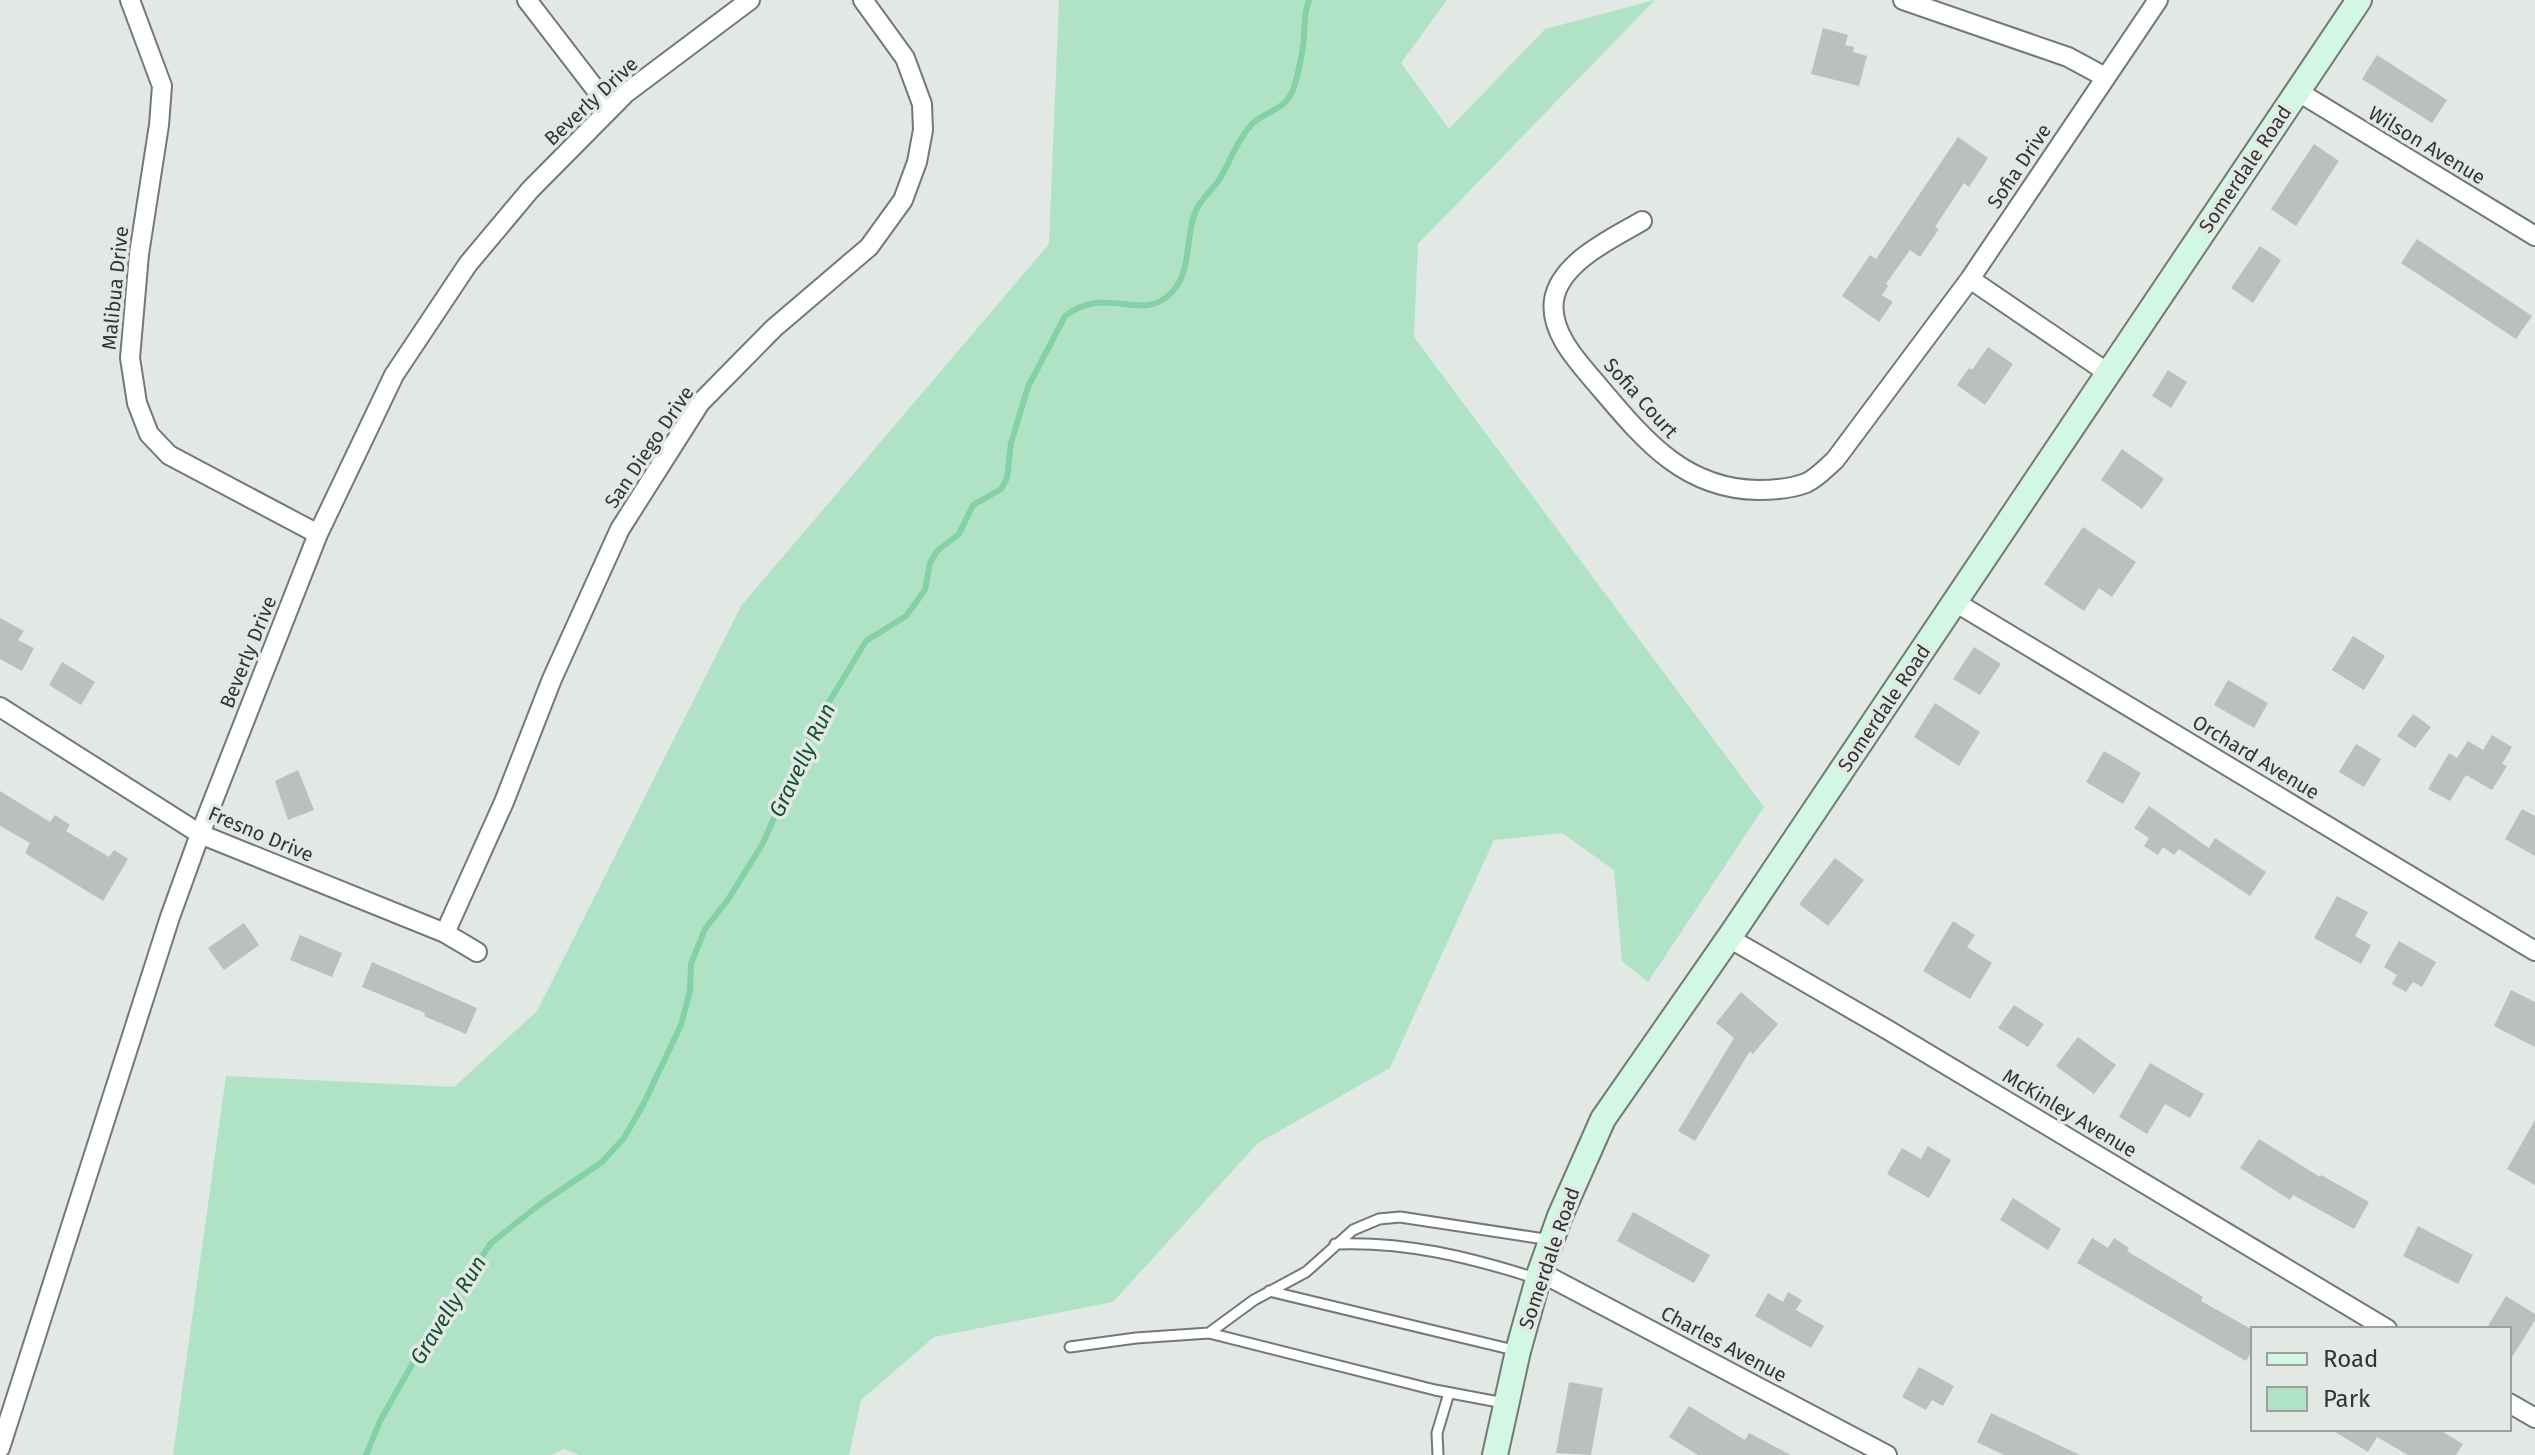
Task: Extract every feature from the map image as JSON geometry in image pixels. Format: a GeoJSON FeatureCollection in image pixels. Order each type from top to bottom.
{"type":"FeatureCollection","features":[{"type":"Feature","properties":{"kind":"main road","name":"Somerdale Road"},"geometry":{"type":"LineString","coordinates":[[1495,1455],[1518,1351],[1539,1276],[1551,1240],[1603,1119],[1729,938],[2359,0]]}},
{"type":"Feature","properties":{"kind":"street","name":"Malibua Drive"},"geometry":{"type":"LineString","coordinates":[[130,0],[162,86],[139,254],[130,358],[137,403],[149,434],[169,455],[318,534]]}},
{"type":"Feature","properties":{"kind":"street"},"geometry":{"type":"LineString","coordinates":[[527,0],[610,108]]}},
{"type":"Feature","properties":{"kind":"street","name":"Beverly Drive"},"geometry":{"type":"LineString","coordinates":[[0,1448],[170,917],[200,834],[318,534],[394,375],[468,264],[530,190],[626,93],[750,0]]}},
{"type":"Feature","properties":{"kind":"street","name":"San Diego Drive"},"geometry":{"type":"LineString","coordinates":[[445,933],[504,802],[552,679],[620,529],[700,403],[774,328],[869,247],[903,200],[917,162],[923,130],[922,104],[905,58],[863,0]]}},
{"type":"Feature","properties":{"kind":"street"},"geometry":{"type":"LineString","coordinates":[[1903,0],[2068,57],[2105,77]]}},
{"type":"Feature","properties":{"kind":"street","name":"Sofia Drive"},"geometry":{"type":"LineString","coordinates":[[1871,412],[1970,279],[2158,0]]}},
{"type":"Feature","properties":{"kind":"street","name":"Wilson Avenue"},"geometry":{"type":"LineString","coordinates":[[2297,91],[2535,236]]}},
{"type":"Feature","properties":{"kind":"street","name":"Sofia Court"},"geometry":{"type":"LineString","coordinates":[[1642,221],[1590,251],[1568,271],[1554,298],[1556,323],[1573,356],[1661,455],[1700,478],[1734,490],[1771,490],[1807,482],[1835,460],[1871,412]]}},
{"type":"Feature","properties":{"kind":"street"},"geometry":{"type":"LineString","coordinates":[[1970,279],[2108,373]]}},
{"type":"Feature","properties":{"kind":"street","name":"Orchard Avenue"},"geometry":{"type":"LineString","coordinates":[[1955,602],[2535,951]]}},
{"type":"Feature","properties":{"kind":"street","name":"Fresno Drive"},"geometry":{"type":"LineString","coordinates":[[0,707],[200,834],[445,933],[477,952]]}},
{"type":"Feature","properties":{"kind":"street","name":"McKinley Avenue"},"geometry":{"type":"LineString","coordinates":[[1729,938],[2384,1327]]}},
{"type":"Feature","properties":{"kind":"street","name":"Charles Avenue"},"geometry":{"type":"LineString","coordinates":[[1539,1276],[1887,1455]]}},
{"type":"Feature","properties":{"kind":"street"},"geometry":{"type":"LineString","coordinates":[[2511,1404],[2535,1418]]}},
{"type":"Feature","properties":{"kind":"lane"},"geometry":{"type":"LineString","coordinates":[[1209,1333],[1238,1310],[1306,1272],[1335,1244],[1365,1223],[1400,1217],[1551,1240]]}},
{"type":"Feature","properties":{"kind":"lane"},"geometry":{"type":"LineString","coordinates":[[1335,1244],[1406,1246],[1539,1276]]}},
{"type":"Feature","properties":{"kind":"lane"},"geometry":{"type":"LineString","coordinates":[[1269,1291],[1518,1351]]}},
{"type":"Feature","properties":{"kind":"lane"},"geometry":{"type":"LineString","coordinates":[[1070,1347],[1209,1333],[1449,1393],[1508,1403]]}},
{"type":"Feature","properties":{"kind":"lane"},"geometry":{"type":"LineString","coordinates":[[1438,1455],[1437,1433],[1449,1393]]}},
{"type":"Feature","properties":{"kind":"green space"},"geometry":{"type":"Polygon","coordinates":[[[1059,0],[1447,0],[1401,63],[1449,129],[1545,29],[1655,0],[1418,244],[1414,337],[1764,807],[1648,982],[1622,961],[1614,870],[1562,833],[1494,840],[1390,1068],[1258,1143],[1113,1302],[934,1337],[861,1400],[849,1455],[579,1455],[564,1449],[551,1455],[173,1455],[226,1076],[454,1087],[537,1011],[741,606],[1049,244],[1059,0]]]}},
{"type":"Feature","properties":{"kind":"building"},"geometry":{"type":"Polygon","coordinates":[[[1823,28],[1848,35],[1845,45],[1854,47],[1853,52],[1867,56],[1859,86],[1811,74],[1823,28]]]}},
{"type":"Feature","properties":{"kind":"building"},"geometry":{"type":"Polygon","coordinates":[[[2377,55],[2447,100],[2432,123],[2362,79],[2377,55]]]}},
{"type":"Feature","properties":{"kind":"building"},"geometry":{"type":"Polygon","coordinates":[[[1958,137],[1988,158],[1969,187],[1964,183],[1935,227],[1939,229],[1920,257],[1910,250],[1886,284],[1888,286],[1882,295],[1893,302],[1879,322],[1842,296],[1870,255],[1876,259],[1958,137]]]}},
{"type":"Feature","properties":{"kind":"building"},"geometry":{"type":"Polygon","coordinates":[[[2314,144],[2339,161],[2296,226],[2271,209],[2314,144]]]}},
{"type":"Feature","properties":{"kind":"building"},"geometry":{"type":"Polygon","coordinates":[[[2417,239],[2532,316],[2516,339],[2401,263],[2417,239]]]}},
{"type":"Feature","properties":{"kind":"building"},"geometry":{"type":"Polygon","coordinates":[[[2260,246],[2281,260],[2253,303],[2231,288],[2260,246]]]}},
{"type":"Feature","properties":{"kind":"building"},"geometry":{"type":"Polygon","coordinates":[[[1988,347],[2013,364],[1985,405],[1957,385],[1988,347]]]}},
{"type":"Feature","properties":{"kind":"building"},"geometry":{"type":"Polygon","coordinates":[[[2168,370],[2187,382],[2171,408],[2152,396],[2168,370]]]}},
{"type":"Feature","properties":{"kind":"building"},"geometry":{"type":"Polygon","coordinates":[[[2122,449],[2164,479],[2142,509],[2101,480],[2122,449]]]}},
{"type":"Feature","properties":{"kind":"building"},"geometry":{"type":"Polygon","coordinates":[[[2083,527],[2136,562],[2112,597],[2099,588],[2084,611],[2044,584],[2083,527]]]}},
{"type":"Feature","properties":{"kind":"building"},"geometry":{"type":"Polygon","coordinates":[[[0,618],[24,631],[18,640],[34,648],[22,671],[0,659],[0,618]]]}},
{"type":"Feature","properties":{"kind":"building"},"geometry":{"type":"Polygon","coordinates":[[[2353,636],[2385,656],[2364,690],[2332,670],[2353,636]]]}},
{"type":"Feature","properties":{"kind":"building"},"geometry":{"type":"Polygon","coordinates":[[[1974,647],[2001,664],[1980,695],[1953,679],[1974,647]]]}},
{"type":"Feature","properties":{"kind":"building"},"geometry":{"type":"Polygon","coordinates":[[[62,662],[95,682],[81,705],[49,685],[62,662]]]}},
{"type":"Feature","properties":{"kind":"building"},"geometry":{"type":"Polygon","coordinates":[[[2228,680],[2268,703],[2254,728],[2214,705],[2228,680]]]}},
{"type":"Feature","properties":{"kind":"building"},"geometry":{"type":"Polygon","coordinates":[[[1935,703],[1980,732],[1959,766],[1914,737],[1935,703]]]}},
{"type":"Feature","properties":{"kind":"building"},"geometry":{"type":"Polygon","coordinates":[[[2413,714],[2431,727],[2415,748],[2397,736],[2413,714]]]}},
{"type":"Feature","properties":{"kind":"building"},"geometry":{"type":"Polygon","coordinates":[[[2492,735],[2512,747],[2502,764],[2507,766],[2492,790],[2466,775],[2450,801],[2428,789],[2449,753],[2457,758],[2468,741],[2483,750],[2492,735]]]}},
{"type":"Feature","properties":{"kind":"building"},"geometry":{"type":"Polygon","coordinates":[[[2356,744],[2381,759],[2364,787],[2339,772],[2356,744]]]}},
{"type":"Feature","properties":{"kind":"building"},"geometry":{"type":"Polygon","coordinates":[[[2104,751],[2141,773],[2123,804],[2086,782],[2104,751]]]}},
{"type":"Feature","properties":{"kind":"building"},"geometry":{"type":"Polygon","coordinates":[[[298,770],[314,810],[288,820],[275,781],[298,770]]]}},
{"type":"Feature","properties":{"kind":"building"},"geometry":{"type":"Polygon","coordinates":[[[0,791],[50,822],[55,815],[70,825],[66,831],[109,857],[114,850],[128,859],[103,901],[25,853],[30,843],[0,826],[0,791]]]}},
{"type":"Feature","properties":{"kind":"building"},"geometry":{"type":"Polygon","coordinates":[[[2149,806],[2209,848],[2215,838],[2266,872],[2250,896],[2179,849],[2174,855],[2163,847],[2158,855],[2144,846],[2149,838],[2134,828],[2149,806]]]}},
{"type":"Feature","properties":{"kind":"building"},"geometry":{"type":"Polygon","coordinates":[[[2522,809],[2535,816],[2535,856],[2505,839],[2522,809]]]}},
{"type":"Feature","properties":{"kind":"building"},"geometry":{"type":"Polygon","coordinates":[[[1835,858],[1864,880],[1828,926],[1799,904],[1835,858]]]}},
{"type":"Feature","properties":{"kind":"building"},"geometry":{"type":"Polygon","coordinates":[[[2337,896],[2368,912],[2355,936],[2371,945],[2361,964],[2314,938],[2337,896]]]}},
{"type":"Feature","properties":{"kind":"building"},"geometry":{"type":"Polygon","coordinates":[[[1953,921],[1975,935],[1967,947],[1992,963],[1970,999],[1923,971],[1953,921]]]}},
{"type":"Feature","properties":{"kind":"building"},"geometry":{"type":"Polygon","coordinates":[[[244,923],[259,945],[224,970],[208,948],[244,923]]]}},
{"type":"Feature","properties":{"kind":"building"},"geometry":{"type":"Polygon","coordinates":[[[300,935],[342,953],[332,977],[290,960],[300,935]]]}},
{"type":"Feature","properties":{"kind":"building"},"geometry":{"type":"Polygon","coordinates":[[[2399,941],[2436,962],[2422,987],[2413,982],[2406,992],[2392,984],[2397,975],[2384,967],[2399,941]]]}},
{"type":"Feature","properties":{"kind":"building"},"geometry":{"type":"Polygon","coordinates":[[[372,962],[477,1008],[466,1034],[362,987],[372,962]]]}},
{"type":"Feature","properties":{"kind":"building"},"geometry":{"type":"Polygon","coordinates":[[[2511,990],[2535,1002],[2535,1047],[2494,1026],[2511,990]]]}},
{"type":"Feature","properties":{"kind":"building"},"geometry":{"type":"Polygon","coordinates":[[[1741,992],[1778,1024],[1753,1054],[1750,1051],[1695,1141],[1678,1131],[1734,1038],[1716,1023],[1741,992]]]}},
{"type":"Feature","properties":{"kind":"building"},"geometry":{"type":"Polygon","coordinates":[[[2014,1005],[2044,1024],[2028,1047],[1998,1028],[2014,1005]]]}},
{"type":"Feature","properties":{"kind":"building"},"geometry":{"type":"Polygon","coordinates":[[[2078,1037],[2116,1065],[2094,1094],[2056,1066],[2078,1037]]]}},
{"type":"Feature","properties":{"kind":"building"},"geometry":{"type":"Polygon","coordinates":[[[2150,1063],[2204,1094],[2190,1118],[2165,1104],[2147,1134],[2119,1117],[2150,1063]]]}},
{"type":"Feature","properties":{"kind":"building"},"geometry":{"type":"Polygon","coordinates":[[[2535,1120],[2535,1185],[2507,1169],[2535,1120]]]}},
{"type":"Feature","properties":{"kind":"building"},"geometry":{"type":"Polygon","coordinates":[[[2259,1139],[2320,1177],[2369,1202],[2354,1229],[2293,1195],[2290,1200],[2240,1168],[2259,1139]]]}},
{"type":"Feature","properties":{"kind":"building"},"geometry":{"type":"Polygon","coordinates":[[[1928,1146],[1951,1160],[1929,1198],[1887,1174],[1902,1148],[1921,1159],[1928,1146]]]}},
{"type":"Feature","properties":{"kind":"building"},"geometry":{"type":"Polygon","coordinates":[[[2013,1198],[2061,1229],[2048,1250],[2000,1220],[2013,1198]]]}},
{"type":"Feature","properties":{"kind":"building"},"geometry":{"type":"Polygon","coordinates":[[[1633,1212],[1710,1255],[1694,1283],[1617,1241],[1633,1212]]]}},
{"type":"Feature","properties":{"kind":"building"},"geometry":{"type":"Polygon","coordinates":[[[2418,1226],[2473,1255],[2458,1284],[2403,1256],[2418,1226]]]}},
{"type":"Feature","properties":{"kind":"building"},"geometry":{"type":"Polygon","coordinates":[[[2092,1238],[2108,1248],[2114,1238],[2129,1248],[2127,1251],[2203,1297],[2201,1301],[2251,1329],[2251,1352],[2246,1361],[2077,1263],[2092,1238]]]}},
{"type":"Feature","properties":{"kind":"building"},"geometry":{"type":"Polygon","coordinates":[[[1788,1292],[1802,1300],[1796,1310],[1824,1326],[1811,1348],[1755,1316],[1768,1293],[1783,1302],[1788,1292]]]}},
{"type":"Feature","properties":{"kind":"building"},"geometry":{"type":"Polygon","coordinates":[[[2506,1296],[2535,1314],[2535,1320],[2511,1359],[2511,1327],[2487,1327],[2506,1296]]]}},
{"type":"Feature","properties":{"kind":"building"},"geometry":{"type":"Polygon","coordinates":[[[1919,1367],[1954,1386],[1943,1406],[1932,1400],[1926,1410],[1902,1397],[1919,1367]]]}},
{"type":"Feature","properties":{"kind":"building"},"geometry":{"type":"Polygon","coordinates":[[[1569,1382],[1603,1388],[1591,1455],[1556,1453],[1569,1382]]]}},
{"type":"Feature","properties":{"kind":"building"},"geometry":{"type":"Polygon","coordinates":[[[1689,1406],[1745,1440],[1749,1433],[1791,1455],[1698,1455],[1669,1437],[1689,1406]]]}},
{"type":"Feature","properties":{"kind":"building"},"geometry":{"type":"Polygon","coordinates":[[[1991,1413],[2080,1455],[2004,1455],[1977,1442],[1991,1413]]]}},
{"type":"Feature","properties":{"kind":"building"},"geometry":{"type":"Polygon","coordinates":[[[2333,1431],[2441,1431],[2463,1444],[2456,1455],[2408,1455],[2377,1437],[2368,1452],[2333,1431]]]}},
{"type":"Feature","properties":{"kind":"waterway","name":"Gravelly Run"},"geometry":{"type":"LineString","coordinates":[[366,1455],[380,1421],[435,1324],[491,1243],[539,1205],[602,1162],[624,1138],[681,1025],[690,991],[691,964],[705,929],[729,898],[763,843],[815,725],[866,641],[906,616],[925,590],[930,563],[937,551],[959,534],[973,505],[1001,489],[1007,478],[1011,443],[1028,387],[1065,316],[1095,303],[1149,305],[1161,301],[1179,283],[1199,205],[1221,177],[1252,124],[1290,97],[1297,78],[1309,0]]}}]}
